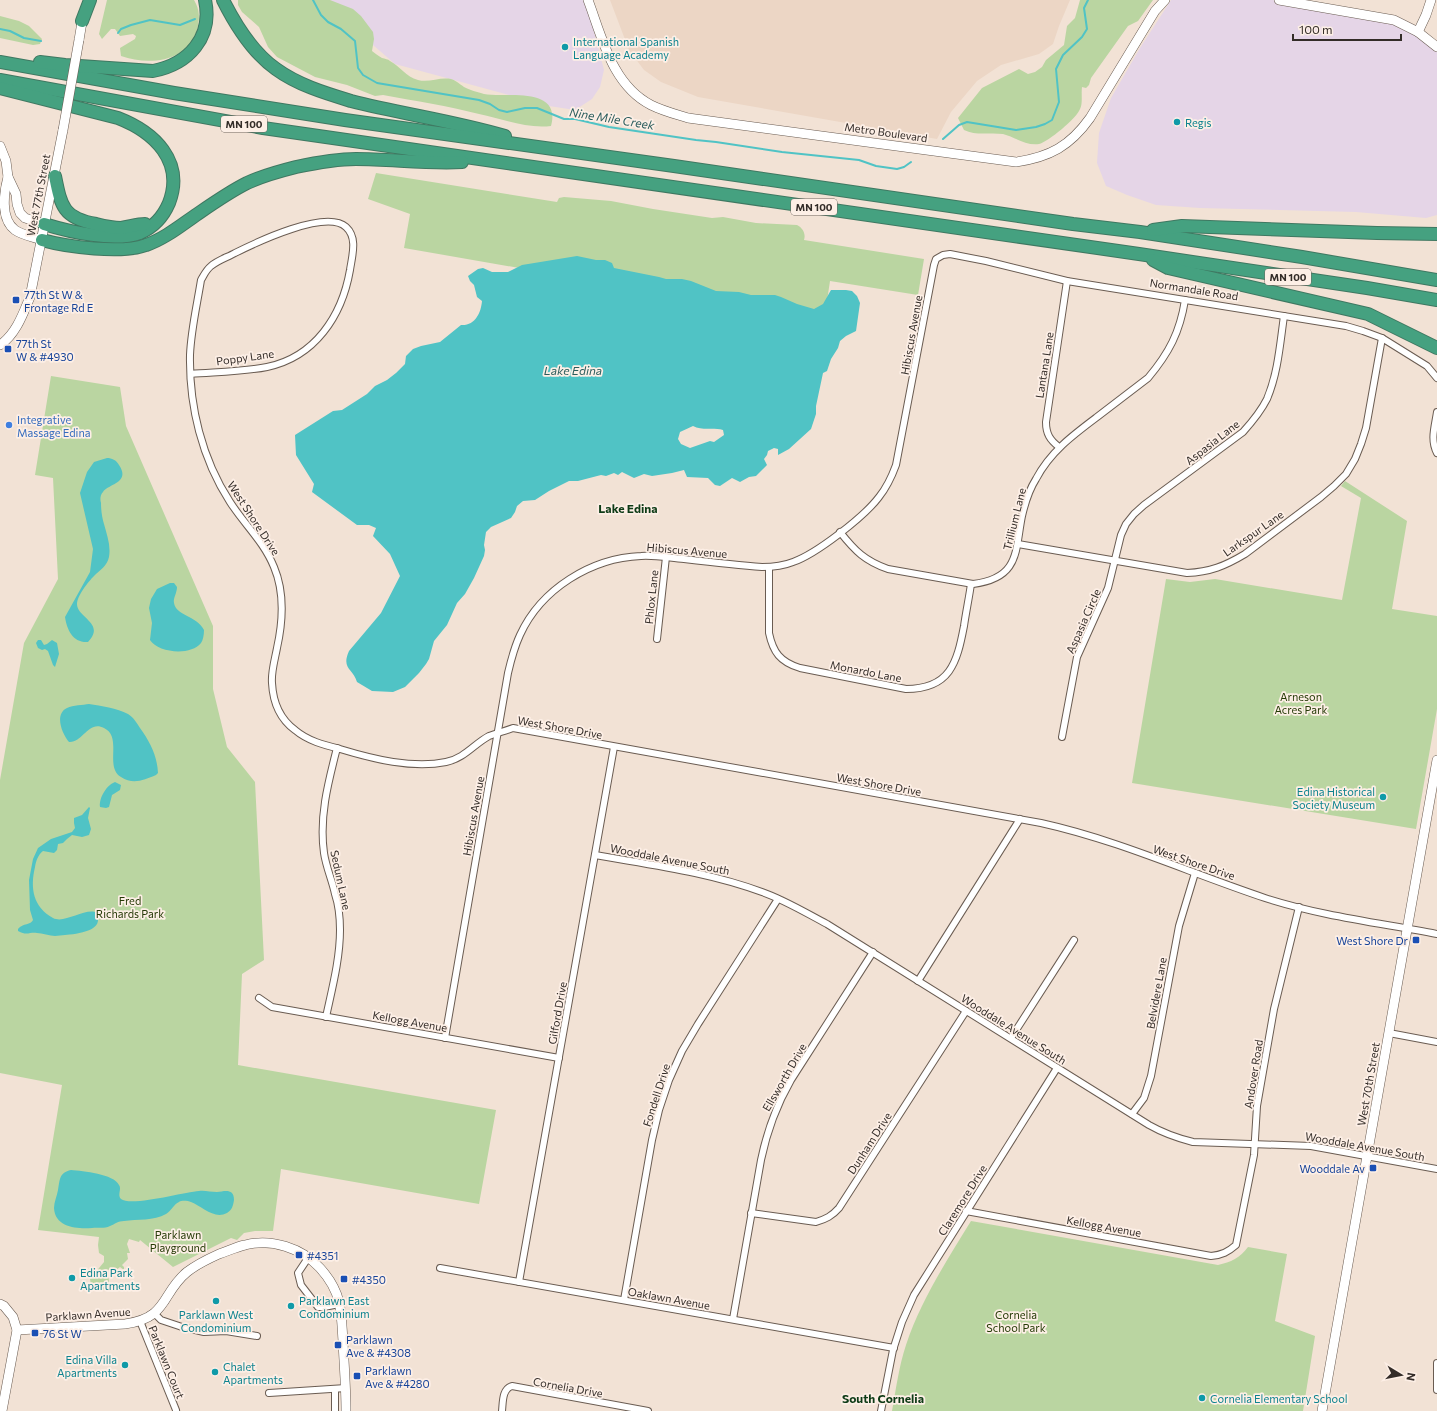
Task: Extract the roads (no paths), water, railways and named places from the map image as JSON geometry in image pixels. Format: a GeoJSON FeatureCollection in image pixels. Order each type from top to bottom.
{"type":"FeatureCollection","features":[{"type":"Feature","properties":{"kind":"highway"},"geometry":{"type":"LineString","coordinates":[[82,21],[90,0]]}},
{"type":"Feature","properties":{"kind":"highway"},"geometry":{"type":"LineString","coordinates":[[0,57],[65,65],[154,71],[166,68],[184,59],[192,52],[198,42],[206,24],[206,0]]}},
{"type":"Feature","properties":{"kind":"highway"},"geometry":{"type":"LineString","coordinates":[[224,0],[239,29],[249,43],[276,69],[312,88],[363,104],[491,132],[544,148]]}},
{"type":"Feature","properties":{"kind":"highway","name":"MN 100"},"geometry":{"type":"LineString","coordinates":[[0,62],[228,102],[1073,224],[1140,232],[1437,280]]}},
{"type":"Feature","properties":{"kind":"highway","name":"MN 100"},"geometry":{"type":"LineString","coordinates":[[0,80],[263,128],[1139,254],[1437,300]]}},
{"type":"Feature","properties":{"kind":"highway"},"geometry":{"type":"LineString","coordinates":[[0,88],[118,118],[132,124],[147,133],[159,144],[168,157],[172,169],[172,193],[167,209],[160,220],[139,233],[128,236],[104,236],[44,224]]}},
{"type":"Feature","properties":{"kind":"highway"},"geometry":{"type":"LineString","coordinates":[[42,240],[59,244],[113,249],[136,248],[147,245],[247,184],[268,175],[304,166],[355,159],[440,163],[489,160]]}},
{"type":"Feature","properties":{"kind":"highway"},"geometry":{"type":"LineString","coordinates":[[55,176],[59,198],[63,207],[68,214],[77,219],[107,227],[119,228],[141,224],[154,225]]}},
{"type":"Feature","properties":{"kind":"highway"},"geometry":{"type":"LineString","coordinates":[[1140,232],[1182,226],[1437,234]]}},
{"type":"Feature","properties":{"kind":"highway"},"geometry":{"type":"LineString","coordinates":[[1139,254],[1168,268],[1368,314],[1437,348]]}},
{"type":"Feature","properties":{"kind":"street","name":"West 77th Street"},"geometry":{"type":"LineString","coordinates":[[0,345],[20,322],[30,297],[55,176],[86,0]]}},
{"type":"Feature","properties":{"kind":"street","name":"Metro Boulevard"},"geometry":{"type":"LineString","coordinates":[[588,0],[613,66],[623,81],[635,94],[649,104],[665,112],[688,118],[1016,162],[1031,160],[1052,152],[1071,141],[1090,118],[1155,11],[1165,0]]}},
{"type":"Feature","properties":{"kind":"street"},"geometry":{"type":"LineString","coordinates":[[1279,0],[1394,20],[1418,32],[1437,47]]}},
{"type":"Feature","properties":{"kind":"street"},"geometry":{"type":"LineString","coordinates":[[1418,32],[1431,0]]}},
{"type":"Feature","properties":{"kind":"street"},"geometry":{"type":"LineString","coordinates":[[0,146],[6,161],[8,177],[16,194],[20,213],[25,218],[44,224]]}},
{"type":"Feature","properties":{"kind":"street"},"geometry":{"type":"LineString","coordinates":[[8,177],[4,195],[9,223],[15,230],[42,240]]}},
{"type":"Feature","properties":{"kind":"street","name":"Poppy Lane"},"geometry":{"type":"LineString","coordinates":[[191,374],[267,367],[300,353],[314,342],[327,328],[337,313],[344,297],[353,247],[351,233],[347,228],[341,223],[334,221],[326,222]]}},
{"type":"Feature","properties":{"kind":"street","name":"West Shore Drive"},"geometry":{"type":"LineString","coordinates":[[326,222],[280,232],[212,265],[205,272],[201,280],[190,355],[194,407],[206,453],[230,502],[267,552],[275,567],[280,584],[282,619],[271,681],[273,695],[277,708],[284,720],[304,737],[317,743],[385,761],[409,764],[440,762],[458,758],[469,752],[489,737],[513,728],[1066,828],[1266,898],[1331,915],[1437,934]]}},
{"type":"Feature","properties":{"kind":"street","name":"Normandale Road"},"geometry":{"type":"LineString","coordinates":[[936,259],[943,255],[950,254],[986,261],[1067,281],[1363,330],[1382,338],[1427,366],[1437,378]]}},
{"type":"Feature","properties":{"kind":"street","name":"Hibiscus Avenue"},"geometry":{"type":"LineString","coordinates":[[445,1038],[513,654],[520,635],[530,618],[556,588],[573,577],[607,562],[642,556],[769,567],[793,562],[807,556],[868,510],[880,497],[896,465],[936,259]]}},
{"type":"Feature","properties":{"kind":"street","name":"Lantana Lane"},"geometry":{"type":"LineString","coordinates":[[1059,447],[1053,443],[1048,436],[1046,422],[1067,281]]}},
{"type":"Feature","properties":{"kind":"street","name":"Trillium Lane"},"geometry":{"type":"LineString","coordinates":[[840,532],[857,552],[875,565],[888,569],[971,584],[984,583],[1004,572],[1011,564],[1016,554],[1022,516],[1028,497],[1035,479],[1046,462],[1059,447],[1148,378],[1160,365],[1177,334],[1185,300]]}},
{"type":"Feature","properties":{"kind":"street","name":"Aspasia Lane"},"geometry":{"type":"LineString","coordinates":[[1115,561],[1121,535],[1126,524],[1134,514],[1144,505],[1238,436],[1256,417],[1266,400],[1273,382],[1284,316]]}},
{"type":"Feature","properties":{"kind":"street","name":"Larkspur Lane"},"geometry":{"type":"LineString","coordinates":[[1018,544],[1187,573],[1203,572],[1232,562],[1245,554],[1334,486],[1346,474],[1361,444],[1366,428],[1382,338]]}},
{"type":"Feature","properties":{"kind":"street"},"geometry":{"type":"LineString","coordinates":[[1437,412],[1433,443],[1437,452]]}},
{"type":"Feature","properties":{"kind":"street","name":"Phlox Lane"},"geometry":{"type":"LineString","coordinates":[[657,639],[666,558]]}},
{"type":"Feature","properties":{"kind":"street","name":"Aspasia Circle"},"geometry":{"type":"LineString","coordinates":[[1062,736],[1077,657],[1108,588],[1115,561]]}},
{"type":"Feature","properties":{"kind":"street","name":"Monardo Lane"},"geometry":{"type":"LineString","coordinates":[[769,567],[769,633],[773,647],[782,659],[790,666],[906,689],[918,689],[935,683],[949,672],[956,662],[960,650],[971,584]]}},
{"type":"Feature","properties":{"kind":"street","name":"Gilford Drive"},"geometry":{"type":"LineString","coordinates":[[519,1282],[614,747]]}},
{"type":"Feature","properties":{"kind":"street","name":"Sedum Lane"},"geometry":{"type":"LineString","coordinates":[[326,1017],[339,949],[340,931],[339,909],[324,853],[323,830],[324,806],[328,782],[337,748]]}},
{"type":"Feature","properties":{"kind":"street","name":"West 70th Street"},"geometry":{"type":"LineString","coordinates":[[1322,1411],[1437,760]]}},
{"type":"Feature","properties":{"kind":"street"},"geometry":{"type":"LineString","coordinates":[[918,981],[1020,819]]}},
{"type":"Feature","properties":{"kind":"street","name":"Wooddale Avenue South"},"geometry":{"type":"LineString","coordinates":[[595,855],[701,874],[736,883],[778,899],[827,924],[1163,1133],[1193,1142],[1311,1146],[1437,1169]]}},
{"type":"Feature","properties":{"kind":"street","name":"Belvidere Lane"},"geometry":{"type":"LineString","coordinates":[[1132,1114],[1144,1098],[1148,1087],[1179,926],[1196,873]]}},
{"type":"Feature","properties":{"kind":"street","name":"Fondell Drive"},"geometry":{"type":"LineString","coordinates":[[624,1300],[652,1140],[659,1110],[669,1080],[682,1051],[698,1024],[778,899]]}},
{"type":"Feature","properties":{"kind":"street","name":"Andover Road"},"geometry":{"type":"LineString","coordinates":[[1236,1245],[1255,1144],[1257,1106],[1274,1009],[1299,907]]}},
{"type":"Feature","properties":{"kind":"street"},"geometry":{"type":"LineString","coordinates":[[1010,1038],[1074,940]]}},
{"type":"Feature","properties":{"kind":"street","name":"Ellsworth Drive"},"geometry":{"type":"LineString","coordinates":[[733,1319],[765,1139],[780,1099],[873,952]]}},
{"type":"Feature","properties":{"kind":"street","name":"Kellogg Avenue"},"geometry":{"type":"LineString","coordinates":[[259,998],[272,1007],[559,1058]]}},
{"type":"Feature","properties":{"kind":"street","name":"Dunham Drive"},"geometry":{"type":"LineString","coordinates":[[751,1213],[811,1222],[825,1219],[833,1215],[839,1208],[966,1011]]}},
{"type":"Feature","properties":{"kind":"street"},"geometry":{"type":"LineString","coordinates":[[1389,1033],[1437,1042]]}},
{"type":"Feature","properties":{"kind":"street","name":"Claremore Drive"},"geometry":{"type":"LineString","coordinates":[[881,1411],[894,1348],[902,1322],[914,1295],[1057,1068]]}},
{"type":"Feature","properties":{"kind":"street","name":"Kellogg Avenue"},"geometry":{"type":"LineString","coordinates":[[966,1211],[1211,1256],[1229,1252],[1236,1245]]}},
{"type":"Feature","properties":{"kind":"street","name":"Parklawn Avenue"},"geometry":{"type":"LineString","coordinates":[[17,1330],[125,1324],[140,1321],[154,1313],[162,1306],[176,1284],[187,1272],[199,1263],[246,1244],[276,1244],[290,1248],[308,1258],[326,1275],[334,1288],[342,1317],[346,1411]]}},
{"type":"Feature","properties":{"kind":"street"},"geometry":{"type":"LineString","coordinates":[[308,1258],[298,1273],[301,1285],[318,1306],[324,1307],[339,1304]]}},
{"type":"Feature","properties":{"kind":"street","name":"Oaklawn Avenue"},"geometry":{"type":"LineString","coordinates":[[440,1268],[894,1348]]}},
{"type":"Feature","properties":{"kind":"street"},"geometry":{"type":"LineString","coordinates":[[0,1304],[4,1306],[13,1316],[17,1330],[2,1411]]}},
{"type":"Feature","properties":{"kind":"street"},"geometry":{"type":"LineString","coordinates":[[154,1313],[164,1322],[204,1332],[226,1331],[257,1336]]}},
{"type":"Feature","properties":{"kind":"street","name":"Parklawn Court"},"geometry":{"type":"LineString","coordinates":[[140,1321],[176,1410]]}},
{"type":"Feature","properties":{"kind":"street"},"geometry":{"type":"LineString","coordinates":[[1437,1363],[1437,1390]]}},
{"type":"Feature","properties":{"kind":"street","name":"Cornelia Drive"},"geometry":{"type":"LineString","coordinates":[[502,1411],[505,1391],[512,1386],[648,1411]]}},
{"type":"Feature","properties":{"kind":"street"},"geometry":{"type":"LineString","coordinates":[[269,1393],[346,1388]]}},
{"type":"Feature","properties":{"kind":"street"},"geometry":{"type":"LineString","coordinates":[[335,1389],[335,1411]]}},
{"type":"Feature","properties":{"kind":"water","name":"Lake Edina"},"geometry":{"type":"Polygon","coordinates":[[[577,256],[596,260],[605,260],[612,263],[614,268],[666,279],[682,279],[691,281],[716,291],[739,292],[751,295],[775,295],[814,309],[823,304],[831,290],[852,291],[857,296],[860,303],[856,331],[840,341],[827,371],[823,373],[816,406],[816,414],[811,429],[789,449],[778,455],[778,449],[774,448],[768,451],[764,459],[767,465],[756,476],[749,477],[740,482],[732,478],[720,486],[715,485],[708,478],[687,477],[684,470],[652,476],[644,474],[634,478],[622,472],[618,475],[614,473],[578,481],[569,481],[535,500],[523,501],[517,506],[511,518],[491,527],[486,532],[484,556],[474,578],[465,594],[457,603],[447,625],[434,641],[429,659],[419,673],[405,687],[393,692],[372,691],[357,682],[348,668],[346,661],[349,651],[381,613],[400,576],[390,554],[373,536],[376,528],[369,525],[357,525],[312,492],[314,484],[296,455],[295,435],[333,411],[342,410],[367,394],[375,386],[387,380],[405,364],[406,356],[413,349],[440,342],[461,325],[466,325],[474,321],[479,314],[482,301],[477,297],[474,285],[468,276],[478,269],[483,268],[492,272],[508,272],[522,265],[577,256]],[[693,426],[680,432],[678,439],[681,444],[690,448],[710,441],[714,442],[724,435],[723,430],[693,426]]]}},
{"type":"Feature","properties":{"kind":"water"},"geometry":{"type":"Polygon","coordinates":[[[107,458],[117,462],[122,471],[122,476],[121,479],[102,493],[100,500],[102,517],[109,545],[109,557],[105,565],[86,585],[77,601],[78,609],[89,621],[94,630],[93,635],[88,642],[83,642],[75,638],[69,631],[65,617],[90,572],[93,549],[80,493],[87,472],[94,462],[107,458]]]}},
{"type":"Feature","properties":{"kind":"water"},"geometry":{"type":"Polygon","coordinates":[[[170,583],[174,583],[177,587],[174,603],[178,611],[196,621],[204,630],[201,643],[190,650],[167,650],[160,648],[150,640],[152,623],[149,608],[151,599],[157,589],[170,583]]]}},
{"type":"Feature","properties":{"kind":"water"},"geometry":{"type":"Polygon","coordinates":[[[38,640],[41,640],[44,645],[52,640],[57,643],[59,654],[55,667],[48,651],[38,648],[36,643],[38,640]]]}},
{"type":"Feature","properties":{"kind":"water"},"geometry":{"type":"Polygon","coordinates":[[[89,704],[119,710],[128,714],[133,719],[147,738],[152,749],[157,766],[158,773],[156,775],[138,781],[130,781],[121,777],[116,772],[114,766],[112,738],[109,732],[104,728],[98,726],[94,727],[78,739],[69,742],[60,724],[63,711],[69,707],[89,704]]]}},
{"type":"Feature","properties":{"kind":"water"},"geometry":{"type":"Polygon","coordinates":[[[115,782],[121,785],[120,790],[112,795],[109,807],[100,807],[104,792],[115,782]]]}},
{"type":"Feature","properties":{"kind":"water"},"geometry":{"type":"Polygon","coordinates":[[[89,807],[88,818],[91,829],[89,835],[82,837],[72,835],[63,843],[58,844],[57,850],[54,853],[43,851],[35,865],[33,889],[37,903],[46,914],[53,918],[63,919],[95,912],[98,918],[97,923],[94,927],[83,932],[57,936],[39,933],[26,934],[18,931],[20,927],[31,923],[33,920],[30,910],[29,880],[33,859],[38,848],[51,839],[72,832],[75,828],[74,818],[82,815],[89,807]]]}},
{"type":"Feature","properties":{"kind":"water"},"geometry":{"type":"Polygon","coordinates":[[[71,1170],[98,1174],[111,1178],[116,1181],[120,1187],[119,1194],[121,1199],[127,1201],[146,1200],[201,1191],[228,1191],[234,1196],[234,1202],[230,1211],[222,1215],[208,1212],[191,1202],[180,1201],[166,1214],[156,1218],[122,1221],[106,1227],[86,1228],[68,1226],[58,1220],[55,1215],[54,1204],[62,1175],[71,1170]]]}},
{"type":"Feature","properties":{"kind":"waterway","name":"Nine Mile Creek"},"geometry":{"type":"LineString","coordinates":[[313,0],[321,15],[328,22],[341,29],[355,41],[358,68],[363,75],[377,83],[479,100],[490,104],[499,110],[507,112],[525,108],[537,108],[564,119],[575,119],[609,127],[696,140],[782,152],[859,160],[876,166],[897,169],[904,167],[911,162]]}},
{"type":"Feature","properties":{"kind":"waterway","name":"Nine Mile Creek"},"geometry":{"type":"LineString","coordinates":[[943,139],[959,125],[967,122],[1016,130],[1036,127],[1052,120],[1059,102],[1056,69],[1063,55],[1082,37],[1087,29],[1084,8],[1088,0]]}},
{"type":"Feature","properties":{"kind":"waterway","name":"Nine Mile Creek"},"geometry":{"type":"LineString","coordinates":[[118,33],[121,29],[150,20],[180,25],[195,19]]}},
{"type":"Feature","properties":{"kind":"waterway","name":"Nine Mile Creek"},"geometry":{"type":"LineString","coordinates":[[0,29],[10,31],[24,38],[41,41]]}},
{"type":"Feature","properties":{"kind":"place","name":"International Spanish Language Academy"},"geometry":{"type":"Point","coordinates":[565,47]}},
{"type":"Feature","properties":{"kind":"place","name":"Regis"},"geometry":{"type":"Point","coordinates":[1177,122]}},
{"type":"Feature","properties":{"kind":"place","name":"77th St W & Frontage Rd E"},"geometry":{"type":"Point","coordinates":[16,300]}},
{"type":"Feature","properties":{"kind":"place","name":"77th St W & #4930"},"geometry":{"type":"Point","coordinates":[8,349]}},
{"type":"Feature","properties":{"kind":"place","name":"Integrative Massage Edina"},"geometry":{"type":"Point","coordinates":[9,425]}},
{"type":"Feature","properties":{"kind":"place","name":"Edina Historical Society Museum"},"geometry":{"type":"Point","coordinates":[1383,797]}},
{"type":"Feature","properties":{"kind":"place","name":"West Shore Dr"},"geometry":{"type":"Point","coordinates":[1416,940]}},
{"type":"Feature","properties":{"kind":"place","name":"Wooddale Av"},"geometry":{"type":"Point","coordinates":[1373,1168]}},
{"type":"Feature","properties":{"kind":"place","name":"#4351"},"geometry":{"type":"Point","coordinates":[299,1255]}},
{"type":"Feature","properties":{"kind":"place","name":"Edina Park Apartments"},"geometry":{"type":"Point","coordinates":[72,1278]}},
{"type":"Feature","properties":{"kind":"place","name":"#4350"},"geometry":{"type":"Point","coordinates":[344,1279]}},
{"type":"Feature","properties":{"kind":"place","name":"Parklawn West Condominium"},"geometry":{"type":"Point","coordinates":[216,1301]}},
{"type":"Feature","properties":{"kind":"place","name":"Parklawn East Condominium"},"geometry":{"type":"Point","coordinates":[291,1306]}},
{"type":"Feature","properties":{"kind":"place","name":"76 St W"},"geometry":{"type":"Point","coordinates":[35,1333]}},
{"type":"Feature","properties":{"kind":"place","name":"Parklawn Ave & #4308"},"geometry":{"type":"Point","coordinates":[338,1345]}},
{"type":"Feature","properties":{"kind":"place","name":"Edina Villa Apartments"},"geometry":{"type":"Point","coordinates":[125,1365]}},
{"type":"Feature","properties":{"kind":"place","name":"Chalet Apartments"},"geometry":{"type":"Point","coordinates":[215,1372]}},
{"type":"Feature","properties":{"kind":"place","name":"Parklawn Ave & #4280"},"geometry":{"type":"Point","coordinates":[357,1376]}},
{"type":"Feature","properties":{"kind":"place","name":"Cornelia Elementary School"},"geometry":{"type":"Point","coordinates":[1202,1398]}},
{"type":"Feature","properties":{"kind":"district","name":"Lake Edina"},"geometry":{"type":"Point","coordinates":[628,508]}},
{"type":"Feature","properties":{"kind":"district","name":"South Cornelia"},"geometry":{"type":"Point","coordinates":[883,1398]}},
{"type":"Feature","properties":{"kind":"park label","name":"Arneson Acres Park"},"geometry":{"type":"Point","coordinates":[1301,702]}},
{"type":"Feature","properties":{"kind":"park label","name":"Fred Richards Park"},"geometry":{"type":"Point","coordinates":[130,906]}},
{"type":"Feature","properties":{"kind":"park label","name":"Parklawn Playground"},"geometry":{"type":"Point","coordinates":[178,1240]}},
{"type":"Feature","properties":{"kind":"park label","name":"Cornelia School Park"},"geometry":{"type":"Point","coordinates":[1016,1320]}}]}
